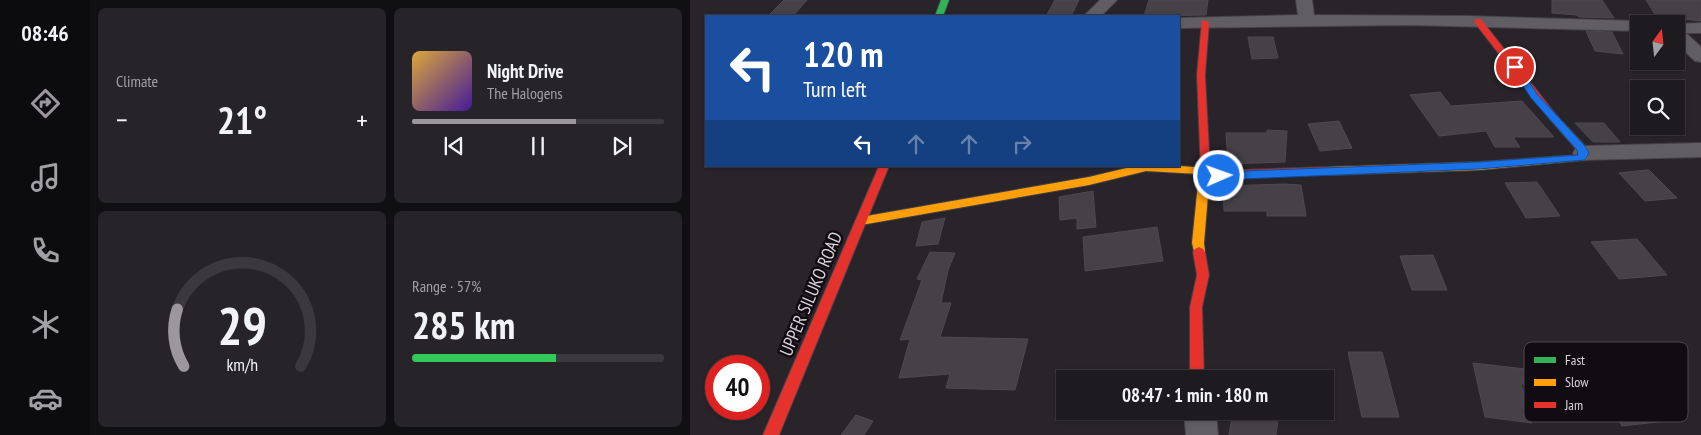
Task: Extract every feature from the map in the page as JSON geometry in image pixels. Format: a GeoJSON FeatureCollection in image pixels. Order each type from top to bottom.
{"type":"FeatureCollection","features":[{"type":"Feature","properties":{"kind":"street"},"geometry":{"type":"LineString","coordinates":[[939,15],[946,0]]}},
{"type":"Feature","properties":{"kind":"street"},"geometry":{"type":"LineString","coordinates":[[1093,15],[1108,0]]}},
{"type":"Feature","properties":{"kind":"street"},"geometry":{"type":"LineString","coordinates":[[1304,0],[1307,21]]}},
{"type":"Feature","properties":{"kind":"street"},"geometry":{"type":"LineString","coordinates":[[1478,21],[1506,53],[1534,96],[1584,153]]}},
{"type":"Feature","properties":{"kind":"street"},"geometry":{"type":"LineString","coordinates":[[1180,23],[1478,21],[1630,26]]}},
{"type":"Feature","properties":{"kind":"street"},"geometry":{"type":"LineString","coordinates":[[1197,370],[1196,307],[1203,275],[1198,243],[1205,171],[1201,75],[1205,22]]}},
{"type":"Feature","properties":{"kind":"street"},"geometry":{"type":"LineString","coordinates":[[1685,28],[1701,28]]}},
{"type":"Feature","properties":{"kind":"street"},"geometry":{"type":"LineString","coordinates":[[1685,42],[1701,56]]}},
{"type":"Feature","properties":{"kind":"street"},"geometry":{"type":"LineString","coordinates":[[1584,153],[1701,150]]}},
{"type":"Feature","properties":{"kind":"street"},"geometry":{"type":"LineString","coordinates":[[861,220],[1089,181],[1146,167],[1205,171],[1210,175],[1219,176],[1479,166],[1582,158],[1584,153]]}},
{"type":"Feature","properties":{"kind":"street","name":"UPPER SILUKO ROAD"},"geometry":{"type":"LineString","coordinates":[[772,435],[884,167]]}},
{"type":"Feature","properties":{"kind":"street"},"geometry":{"type":"LineString","coordinates":[[1201,420],[1202,435]]}},
{"type":"Feature","properties":{"kind":"building"},"geometry":{"type":"Polygon","coordinates":[[[784,0],[807,0],[794,15],[769,15],[784,0]]]}},
{"type":"Feature","properties":{"kind":"building"},"geometry":{"type":"Polygon","coordinates":[[[1055,0],[1079,0],[1072,15],[1047,15],[1055,0]]]}},
{"type":"Feature","properties":{"kind":"building"},"geometry":{"type":"Polygon","coordinates":[[[1149,0],[1208,0],[1206,15],[1144,15],[1149,0]]]}},
{"type":"Feature","properties":{"kind":"building"},"geometry":{"type":"Polygon","coordinates":[[[1552,0],[1602,0],[1614,18],[1579,17],[1577,15],[1552,13],[1552,0]]]}},
{"type":"Feature","properties":{"kind":"building"},"geometry":{"type":"Polygon","coordinates":[[[1646,0],[1701,0],[1701,21],[1685,19],[1685,15],[1655,15],[1646,0]]]}},
{"type":"Feature","properties":{"kind":"building"},"geometry":{"type":"Polygon","coordinates":[[[1586,31],[1612,32],[1623,54],[1595,51],[1586,31]]]}},
{"type":"Feature","properties":{"kind":"building"},"geometry":{"type":"Polygon","coordinates":[[[1248,37],[1273,37],[1278,58],[1252,59],[1248,37]]]}},
{"type":"Feature","properties":{"kind":"building"},"geometry":{"type":"Polygon","coordinates":[[[1440,92],[1451,106],[1522,101],[1554,137],[1513,137],[1520,147],[1495,147],[1486,131],[1439,136],[1410,95],[1440,92]]]}},
{"type":"Feature","properties":{"kind":"building"},"geometry":{"type":"Polygon","coordinates":[[[1339,121],[1352,148],[1320,151],[1308,124],[1339,121]]]}},
{"type":"Feature","properties":{"kind":"building"},"geometry":{"type":"Polygon","coordinates":[[[1575,123],[1604,123],[1620,142],[1593,142],[1575,123]]]}},
{"type":"Feature","properties":{"kind":"building"},"geometry":{"type":"Polygon","coordinates":[[[1267,130],[1287,131],[1285,162],[1228,164],[1226,133],[1267,133],[1267,130]]]}},
{"type":"Feature","properties":{"kind":"building"},"geometry":{"type":"Polygon","coordinates":[[[1649,170],[1677,198],[1645,201],[1619,173],[1649,170]]]}},
{"type":"Feature","properties":{"kind":"building"},"geometry":{"type":"Polygon","coordinates":[[[1537,182],[1560,216],[1526,218],[1505,183],[1537,182]]]}},
{"type":"Feature","properties":{"kind":"building"},"geometry":{"type":"Polygon","coordinates":[[[1301,185],[1306,216],[1267,216],[1267,211],[1224,211],[1223,186],[1301,185]]]}},
{"type":"Feature","properties":{"kind":"building"},"geometry":{"type":"Polygon","coordinates":[[[1093,191],[1096,227],[1077,229],[1077,218],[1060,220],[1059,197],[1093,191]]]}},
{"type":"Feature","properties":{"kind":"building"},"geometry":{"type":"Polygon","coordinates":[[[945,218],[938,244],[916,246],[922,222],[945,218]]]}},
{"type":"Feature","properties":{"kind":"building"},"geometry":{"type":"Polygon","coordinates":[[[1157,227],[1163,261],[1085,271],[1083,237],[1157,227]]]}},
{"type":"Feature","properties":{"kind":"building"},"geometry":{"type":"Polygon","coordinates":[[[1637,239],[1667,275],[1619,279],[1591,242],[1637,239]]]}},
{"type":"Feature","properties":{"kind":"building"},"geometry":{"type":"Polygon","coordinates":[[[930,252],[955,253],[948,270],[941,303],[951,303],[940,337],[1028,339],[1015,390],[946,388],[950,374],[899,378],[910,339],[900,340],[922,280],[917,279],[930,252]]]}},
{"type":"Feature","properties":{"kind":"building"},"geometry":{"type":"Polygon","coordinates":[[[1433,255],[1447,290],[1412,290],[1400,256],[1433,255]]]}},
{"type":"Feature","properties":{"kind":"building"},"geometry":{"type":"Polygon","coordinates":[[[1348,352],[1382,352],[1399,417],[1362,417],[1348,352]]]}},
{"type":"Feature","properties":{"kind":"building"},"geometry":{"type":"Polygon","coordinates":[[[1473,363],[1524,369],[1524,384],[1521,384],[1524,395],[1524,422],[1485,417],[1473,363]]]}},
{"type":"Feature","properties":{"kind":"building"},"geometry":{"type":"Polygon","coordinates":[[[856,415],[873,421],[864,435],[841,435],[856,415]]]}},
{"type":"Feature","properties":{"kind":"building"},"geometry":{"type":"Polygon","coordinates":[[[1232,420],[1278,420],[1276,435],[1229,435],[1232,420]]]}},
{"type":"Feature","properties":{"kind":"building"},"geometry":{"type":"Polygon","coordinates":[[[1619,422],[1657,422],[1622,426],[1619,422]]]}},
{"type":"Feature","properties":{"kind":"traffic: fast"},"geometry":{"type":"LineString","coordinates":[[939,15],[945,0]]}},
{"type":"Feature","properties":{"kind":"traffic: slow"},"geometry":{"type":"LineString","coordinates":[[1329,171],[1479,166],[1582,158],[1584,153],[1582,149],[1554,118]]}},
{"type":"Feature","properties":{"kind":"traffic: slow"},"geometry":{"type":"LineString","coordinates":[[861,221],[1089,181],[1146,167],[1205,171],[1198,243],[1199,252]]}},
{"type":"Feature","properties":{"kind":"traffic: jam"},"geometry":{"type":"LineString","coordinates":[[1478,21],[1554,118]]}},
{"type":"Feature","properties":{"kind":"traffic: jam"},"geometry":{"type":"LineString","coordinates":[[1205,22],[1201,75],[1205,171],[1210,175],[1329,171]]}},
{"type":"Feature","properties":{"kind":"traffic: jam"},"geometry":{"type":"LineString","coordinates":[[771,435],[884,167]]}},
{"type":"Feature","properties":{"kind":"traffic: jam"},"geometry":{"type":"LineString","coordinates":[[1197,370],[1196,307],[1203,275],[1199,252]]}},
{"type":"Feature","properties":{"kind":"route"},"geometry":{"type":"LineString","coordinates":[[1219,176],[1479,166],[1582,158],[1584,153],[1582,149],[1534,96],[1515,67]]}}]}
